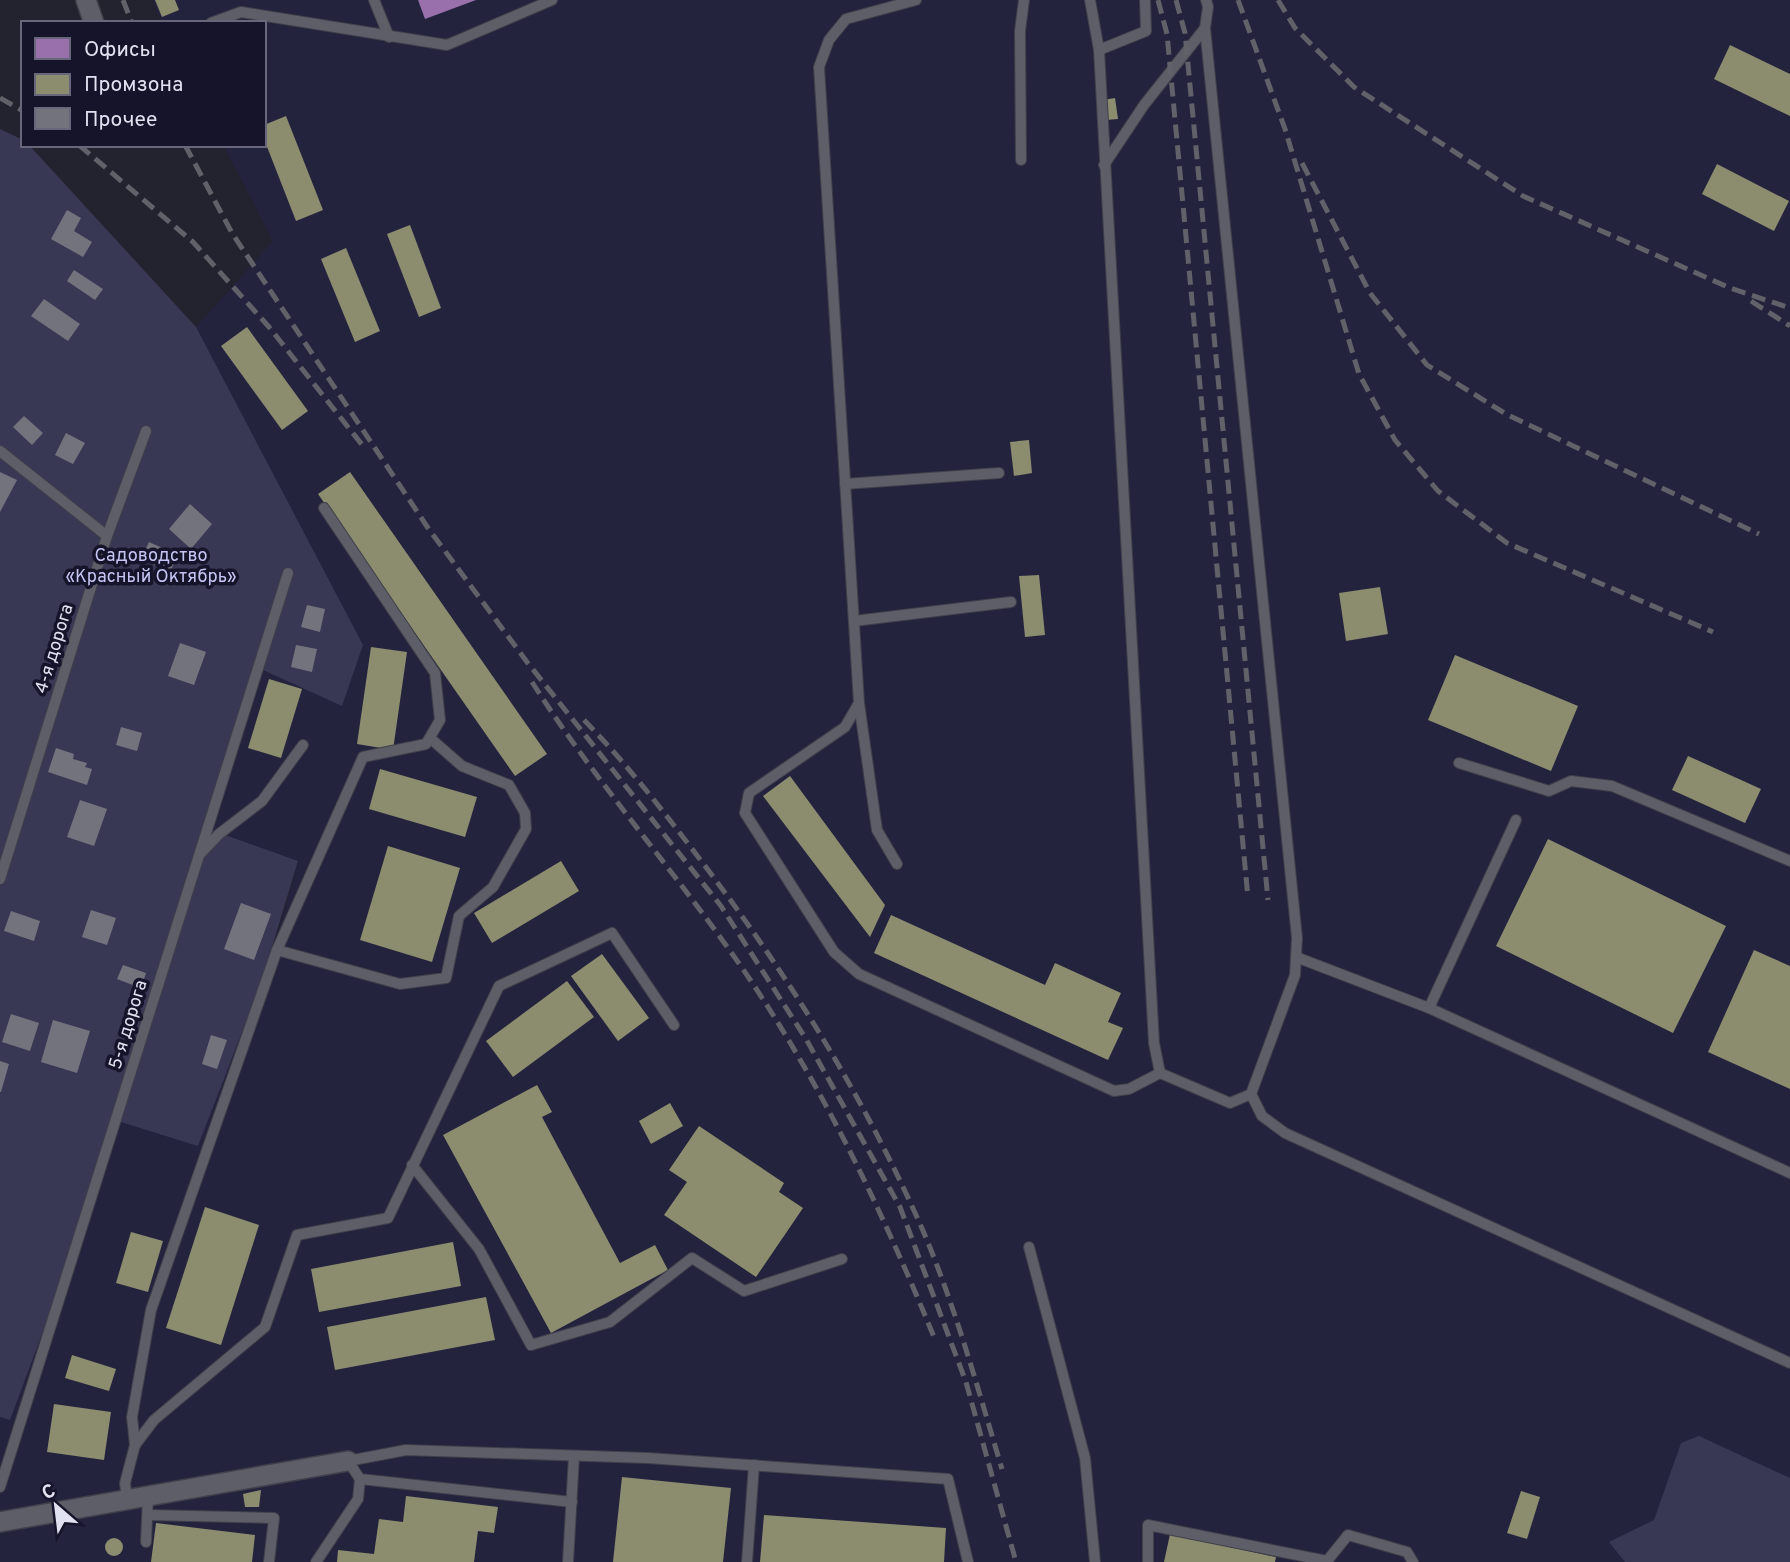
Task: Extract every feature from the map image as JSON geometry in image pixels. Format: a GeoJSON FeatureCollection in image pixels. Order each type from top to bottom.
{"type":"FeatureCollection","features":[{"type":"Feature","properties":{"kind":"street"},"geometry":{"type":"LineString","coordinates":[[86,0],[93,21]]}},
{"type":"Feature","properties":{"kind":"street"},"geometry":{"type":"LineString","coordinates":[[0,1522],[127,1500],[148,1506],[348,1461]]}},
{"type":"Feature","properties":{"kind":"lane"},"geometry":{"type":"LineString","coordinates":[[236,0],[241,12]]}},
{"type":"Feature","properties":{"kind":"lane"},"geometry":{"type":"LineString","coordinates":[[374,0],[389,37]]}},
{"type":"Feature","properties":{"kind":"lane"},"geometry":{"type":"LineString","coordinates":[[216,21],[241,12],[447,44],[552,0]]}},
{"type":"Feature","properties":{"kind":"lane"},"geometry":{"type":"LineString","coordinates":[[897,864],[877,830],[859,702],[818,67],[829,40],[846,19],[916,0]]}},
{"type":"Feature","properties":{"kind":"lane"},"geometry":{"type":"LineString","coordinates":[[1021,160],[1020,31],[1024,0]]}},
{"type":"Feature","properties":{"kind":"lane"},"geometry":{"type":"LineString","coordinates":[[1090,0],[1099,50],[1103,166],[1154,1043],[1160,1073]]}},
{"type":"Feature","properties":{"kind":"lane"},"geometry":{"type":"LineString","coordinates":[[1099,50],[1146,31],[1145,0]]}},
{"type":"Feature","properties":{"kind":"lane"},"geometry":{"type":"LineString","coordinates":[[1160,1073],[1230,1103],[1251,1094],[1295,975],[1297,938],[1205,28],[1208,7],[1206,0]]}},
{"type":"Feature","properties":{"kind":"lane"},"geometry":{"type":"LineString","coordinates":[[1103,166],[1144,105],[1205,28]]}},
{"type":"Feature","properties":{"kind":"lane","name":"4-я дорога"},"geometry":{"type":"LineString","coordinates":[[0,879],[107,536],[146,431]]}},
{"type":"Feature","properties":{"kind":"lane"},"geometry":{"type":"LineString","coordinates":[[0,451],[107,536]]}},
{"type":"Feature","properties":{"kind":"lane"},"geometry":{"type":"LineString","coordinates":[[845,484],[999,472]]}},
{"type":"Feature","properties":{"kind":"lane"},"geometry":{"type":"LineString","coordinates":[[127,1500],[125,1483],[135,1445],[132,1417],[151,1310],[276,950],[363,757],[426,744],[440,720],[435,673],[324,508]]}},
{"type":"Feature","properties":{"kind":"lane","name":"5-я дорога"},"geometry":{"type":"LineString","coordinates":[[0,1487],[288,573]]}},
{"type":"Feature","properties":{"kind":"lane"},"geometry":{"type":"LineString","coordinates":[[854,621],[1011,602]]}},
{"type":"Feature","properties":{"kind":"lane"},"geometry":{"type":"LineString","coordinates":[[859,702],[845,727],[749,793],[745,813],[834,952],[859,974],[1114,1091],[1129,1089],[1160,1073]]}},
{"type":"Feature","properties":{"kind":"lane"},"geometry":{"type":"LineString","coordinates":[[276,950],[400,984],[446,978],[459,916],[492,887],[526,829],[526,821],[525,813],[509,785],[462,766],[430,738]]}},
{"type":"Feature","properties":{"kind":"lane"},"geometry":{"type":"LineString","coordinates":[[199,856],[219,834],[262,801],[303,744]]}},
{"type":"Feature","properties":{"kind":"lane"},"geometry":{"type":"LineString","coordinates":[[1460,763],[1549,791],[1571,781],[1612,786],[1790,861]]}},
{"type":"Feature","properties":{"kind":"lane"},"geometry":{"type":"LineString","coordinates":[[1429,1008],[1516,820]]}},
{"type":"Feature","properties":{"kind":"lane"},"geometry":{"type":"LineString","coordinates":[[135,1445],[154,1420],[265,1327],[297,1235],[387,1218],[499,986],[612,933],[674,1025]]}},
{"type":"Feature","properties":{"kind":"lane"},"geometry":{"type":"LineString","coordinates":[[1296,957],[1429,1008],[1790,1173]]}},
{"type":"Feature","properties":{"kind":"lane"},"geometry":{"type":"LineString","coordinates":[[1251,1094],[1262,1116],[1285,1133],[1790,1363]]}},
{"type":"Feature","properties":{"kind":"lane"},"geometry":{"type":"LineString","coordinates":[[412,1165],[479,1249],[531,1345],[610,1322],[692,1258],[744,1291],[842,1259]]}},
{"type":"Feature","properties":{"kind":"lane"},"geometry":{"type":"LineString","coordinates":[[1028,1247],[1085,1458],[1095,1562]]}},
{"type":"Feature","properties":{"kind":"lane"},"geometry":{"type":"LineString","coordinates":[[316,1562],[358,1499],[360,1479],[348,1461],[406,1450],[754,1465],[948,1479],[968,1562]]}},
{"type":"Feature","properties":{"kind":"lane"},"geometry":{"type":"LineString","coordinates":[[568,1562],[575,1456]]}},
{"type":"Feature","properties":{"kind":"lane"},"geometry":{"type":"LineString","coordinates":[[747,1562],[754,1465]]}},
{"type":"Feature","properties":{"kind":"lane"},"geometry":{"type":"LineString","coordinates":[[360,1479],[572,1502]]}},
{"type":"Feature","properties":{"kind":"lane"},"geometry":{"type":"LineString","coordinates":[[146,1542],[148,1506],[274,1518],[269,1562]]}},
{"type":"Feature","properties":{"kind":"lane"},"geometry":{"type":"LineString","coordinates":[[1148,1562],[1148,1525],[1327,1561],[1348,1535],[1407,1552],[1413,1562]]}},
{"type":"Feature","properties":{"kind":"shaded area"},"geometry":{"type":"Polygon","coordinates":[[[153,0],[1790,0],[1790,1562],[0,1562],[0,1417],[10,1419],[121,1121],[262,980],[285,909],[298,861],[210,831],[263,669],[363,646],[196,327],[273,241],[224,147],[266,147],[266,21],[161,21],[153,0]]]}},
{"type":"Feature","properties":{"kind":"green space","name":"Садоводство «Красный Октябрь»"},"geometry":{"type":"Polygon","coordinates":[[[0,129],[21,139],[21,147],[31,147],[196,327],[363,645],[342,706],[263,670],[211,830],[298,861],[262,980],[198,1146],[121,1122],[10,1420],[0,1417],[0,129]]]}},
{"type":"Feature","properties":{"kind":"green space"},"geometry":{"type":"Polygon","coordinates":[[[1699,1436],[1790,1478],[1790,1562],[1625,1562],[1609,1542],[1654,1520],[1681,1443],[1699,1436]]]}},
{"type":"Feature","properties":{"kind":"building: Офисы"},"geometry":{"type":"Polygon","coordinates":[[[418,0],[476,0],[425,19],[418,0]]]}},
{"type":"Feature","properties":{"kind":"building: Промзона"},"geometry":{"type":"Polygon","coordinates":[[[155,0],[175,0],[179,10],[162,17],[155,0]]]}},
{"type":"Feature","properties":{"kind":"building: Промзона"},"geometry":{"type":"Polygon","coordinates":[[[1730,45],[1790,74],[1790,116],[1714,79],[1730,45]]]}},
{"type":"Feature","properties":{"kind":"building: Промзона"},"geometry":{"type":"Polygon","coordinates":[[[1115,98],[1118,119],[1106,120],[1103,100],[1115,98]]]}},
{"type":"Feature","properties":{"kind":"building: Промзона"},"geometry":{"type":"Polygon","coordinates":[[[286,116],[323,210],[296,221],[266,144],[266,124],[286,116]]]}},
{"type":"Feature","properties":{"kind":"building: Промзона"},"geometry":{"type":"Polygon","coordinates":[[[1717,164],[1789,201],[1774,231],[1702,194],[1717,164]]]}},
{"type":"Feature","properties":{"kind":"building: Промзона"},"geometry":{"type":"Polygon","coordinates":[[[410,225],[441,308],[419,317],[387,234],[410,225]]]}},
{"type":"Feature","properties":{"kind":"building: Промзона"},"geometry":{"type":"Polygon","coordinates":[[[346,248],[380,331],[355,342],[321,259],[346,248]]]}},
{"type":"Feature","properties":{"kind":"building: Промзона"},"geometry":{"type":"Polygon","coordinates":[[[247,327],[308,411],[282,430],[221,346],[247,327]]]}},
{"type":"Feature","properties":{"kind":"building: Промзона"},"geometry":{"type":"Polygon","coordinates":[[[1029,440],[1032,473],[1014,476],[1010,442],[1029,440]]]}},
{"type":"Feature","properties":{"kind":"building: Промзона"},"geometry":{"type":"Polygon","coordinates":[[[350,472],[547,754],[515,776],[318,494],[350,472]]]}},
{"type":"Feature","properties":{"kind":"building: Промзона"},"geometry":{"type":"Polygon","coordinates":[[[1039,575],[1045,635],[1025,637],[1019,576],[1039,575]]]}},
{"type":"Feature","properties":{"kind":"building: Промзона"},"geometry":{"type":"Polygon","coordinates":[[[1380,587],[1388,634],[1346,641],[1339,593],[1380,587]]]}},
{"type":"Feature","properties":{"kind":"building: Промзона"},"geometry":{"type":"Polygon","coordinates":[[[371,647],[407,652],[393,750],[357,744],[371,647]]]}},
{"type":"Feature","properties":{"kind":"building: Промзона"},"geometry":{"type":"Polygon","coordinates":[[[1455,655],[1578,706],[1551,771],[1428,720],[1455,655]]]}},
{"type":"Feature","properties":{"kind":"building: Промзона"},"geometry":{"type":"Polygon","coordinates":[[[269,679],[302,689],[281,758],[248,748],[269,679]]]}},
{"type":"Feature","properties":{"kind":"building: Промзона"},"geometry":{"type":"Polygon","coordinates":[[[1688,756],[1761,789],[1745,823],[1672,790],[1688,756]]]}},
{"type":"Feature","properties":{"kind":"building: Промзона"},"geometry":{"type":"Polygon","coordinates":[[[380,769],[477,797],[465,837],[369,809],[380,769]]]}},
{"type":"Feature","properties":{"kind":"building: Промзона"},"geometry":{"type":"Polygon","coordinates":[[[790,776],[885,905],[870,937],[763,796],[790,776]]]}},
{"type":"Feature","properties":{"kind":"building: Промзона"},"geometry":{"type":"Polygon","coordinates":[[[1548,839],[1726,926],[1673,1033],[1496,946],[1548,839]]]}},
{"type":"Feature","properties":{"kind":"building: Промзона"},"geometry":{"type":"Polygon","coordinates":[[[388,846],[460,868],[432,962],[360,940],[388,846]]]}},
{"type":"Feature","properties":{"kind":"building: Промзона"},"geometry":{"type":"Polygon","coordinates":[[[561,861],[579,891],[492,943],[474,913],[561,861]]]}},
{"type":"Feature","properties":{"kind":"building: Промзона"},"geometry":{"type":"Polygon","coordinates":[[[891,915],[1045,985],[1055,963],[1121,993],[1108,1022],[1123,1028],[1108,1060],[874,953],[891,915]]]}},
{"type":"Feature","properties":{"kind":"building: Промзона"},"geometry":{"type":"Polygon","coordinates":[[[1754,950],[1790,966],[1790,1089],[1708,1052],[1754,950]]]}},
{"type":"Feature","properties":{"kind":"building: Промзона"},"geometry":{"type":"Polygon","coordinates":[[[602,954],[649,1018],[618,1041],[571,976],[602,954]]]}},
{"type":"Feature","properties":{"kind":"building: Промзона"},"geometry":{"type":"Polygon","coordinates":[[[567,981],[594,1017],[513,1077],[486,1041],[567,981]]]}},
{"type":"Feature","properties":{"kind":"building: Промзона"},"geometry":{"type":"Polygon","coordinates":[[[537,1085],[552,1112],[542,1117],[620,1263],[655,1245],[668,1270],[551,1333],[443,1135],[537,1085]]]}},
{"type":"Feature","properties":{"kind":"building: Промзона"},"geometry":{"type":"Polygon","coordinates":[[[670,1103],[683,1126],[651,1144],[639,1121],[670,1103]]]}},
{"type":"Feature","properties":{"kind":"building: Промзона"},"geometry":{"type":"Polygon","coordinates":[[[699,1126],[784,1183],[779,1192],[803,1208],[756,1277],[664,1215],[687,1182],[669,1170],[699,1126]]]}},
{"type":"Feature","properties":{"kind":"building: Промзона"},"geometry":{"type":"Polygon","coordinates":[[[205,1207],[259,1225],[221,1345],[166,1328],[205,1207]]]}},
{"type":"Feature","properties":{"kind":"building: Промзона"},"geometry":{"type":"Polygon","coordinates":[[[131,1232],[163,1241],[148,1292],[116,1283],[131,1232]]]}},
{"type":"Feature","properties":{"kind":"building: Промзона"},"geometry":{"type":"Polygon","coordinates":[[[453,1242],[461,1286],[319,1312],[311,1269],[453,1242]]]}},
{"type":"Feature","properties":{"kind":"building: Промзона"},"geometry":{"type":"Polygon","coordinates":[[[486,1297],[495,1340],[335,1370],[327,1327],[486,1297]]]}},
{"type":"Feature","properties":{"kind":"building: Промзона"},"geometry":{"type":"Polygon","coordinates":[[[72,1355],[116,1369],[109,1391],[65,1378],[72,1355]]]}},
{"type":"Feature","properties":{"kind":"building: Промзона"},"geometry":{"type":"Polygon","coordinates":[[[54,1404],[111,1412],[104,1460],[47,1452],[54,1404]]]}},
{"type":"Feature","properties":{"kind":"building: Промзона"},"geometry":{"type":"Polygon","coordinates":[[[622,1477],[731,1488],[723,1562],[613,1562],[622,1477]]]}},
{"type":"Feature","properties":{"kind":"building: Промзона"},"geometry":{"type":"Polygon","coordinates":[[[261,1490],[259,1507],[245,1507],[243,1494],[261,1490]]]}},
{"type":"Feature","properties":{"kind":"building: Промзона"},"geometry":{"type":"Polygon","coordinates":[[[1521,1491],[1540,1497],[1527,1539],[1507,1533],[1521,1491]]]}},
{"type":"Feature","properties":{"kind":"building: Промзона"},"geometry":{"type":"Polygon","coordinates":[[[406,1496],[498,1507],[494,1533],[478,1531],[474,1562],[337,1562],[338,1550],[374,1554],[379,1519],[403,1522],[406,1496]]]}},
{"type":"Feature","properties":{"kind":"building: Промзона"},"geometry":{"type":"Polygon","coordinates":[[[764,1515],[946,1528],[944,1562],[760,1562],[764,1515]]]}},
{"type":"Feature","properties":{"kind":"building: Промзона"},"geometry":{"type":"Polygon","coordinates":[[[156,1523],[255,1535],[252,1562],[151,1562],[156,1523]]]}},
{"type":"Feature","properties":{"kind":"building: Промзона"},"geometry":{"type":"Polygon","coordinates":[[[1170,1534],[1276,1557],[1275,1562],[1164,1562],[1170,1534]]]}},
{"type":"Feature","properties":{"kind":"building: Промзона"},"geometry":{"type":"Polygon","coordinates":[[[114,1538],[120,1541],[123,1547],[120,1553],[114,1556],[108,1553],[105,1547],[108,1541],[114,1538]]]}},
{"type":"Feature","properties":{"kind":"building: Прочее"},"geometry":{"type":"Polygon","coordinates":[[[67,210],[81,218],[74,231],[92,242],[83,257],[51,239],[67,210]]]}},
{"type":"Feature","properties":{"kind":"building: Прочее"},"geometry":{"type":"Polygon","coordinates":[[[74,270],[103,289],[95,300],[67,281],[74,270]]]}},
{"type":"Feature","properties":{"kind":"building: Прочее"},"geometry":{"type":"Polygon","coordinates":[[[44,299],[80,324],[68,341],[31,316],[44,299]]]}},
{"type":"Feature","properties":{"kind":"building: Прочее"},"geometry":{"type":"Polygon","coordinates":[[[24,416],[43,433],[32,445],[13,427],[24,416]]]}},
{"type":"Feature","properties":{"kind":"building: Прочее"},"geometry":{"type":"Polygon","coordinates":[[[66,433],[85,443],[73,464],[55,455],[66,433]]]}},
{"type":"Feature","properties":{"kind":"building: Прочее"},"geometry":{"type":"Polygon","coordinates":[[[0,472],[17,480],[0,512],[0,472]]]}},
{"type":"Feature","properties":{"kind":"building: Прочее"},"geometry":{"type":"Polygon","coordinates":[[[190,504],[212,524],[191,549],[169,529],[190,504]]]}},
{"type":"Feature","properties":{"kind":"building: Прочее"},"geometry":{"type":"Polygon","coordinates":[[[149,542],[178,555],[170,572],[141,559],[149,542]]]}},
{"type":"Feature","properties":{"kind":"building: Прочее"},"geometry":{"type":"Polygon","coordinates":[[[307,605],[325,609],[320,632],[301,627],[307,605]]]}},
{"type":"Feature","properties":{"kind":"building: Прочее"},"geometry":{"type":"Polygon","coordinates":[[[180,643],[206,652],[194,685],[168,676],[180,643]]]}},
{"type":"Feature","properties":{"kind":"building: Прочее"},"geometry":{"type":"Polygon","coordinates":[[[296,645],[317,649],[312,672],[291,667],[296,645]]]}},
{"type":"Feature","properties":{"kind":"building: Прочее"},"geometry":{"type":"Polygon","coordinates":[[[121,727],[142,733],[137,751],[116,745],[121,727]]]}},
{"type":"Feature","properties":{"kind":"building: Прочее"},"geometry":{"type":"Polygon","coordinates":[[[56,748],[74,754],[73,759],[87,763],[85,767],[92,769],[87,785],[48,772],[56,748]]]}},
{"type":"Feature","properties":{"kind":"building: Прочее"},"geometry":{"type":"Polygon","coordinates":[[[80,800],[107,809],[94,846],[67,837],[80,800]]]}},
{"type":"Feature","properties":{"kind":"building: Прочее"},"geometry":{"type":"Polygon","coordinates":[[[241,903],[271,914],[254,960],[224,949],[241,903]]]}},
{"type":"Feature","properties":{"kind":"building: Прочее"},"geometry":{"type":"Polygon","coordinates":[[[91,910],[116,918],[107,945],[82,937],[91,910]]]}},
{"type":"Feature","properties":{"kind":"building: Прочее"},"geometry":{"type":"Polygon","coordinates":[[[11,911],[40,921],[34,941],[4,931],[11,911]]]}},
{"type":"Feature","properties":{"kind":"building: Прочее"},"geometry":{"type":"Polygon","coordinates":[[[123,965],[146,973],[141,988],[117,979],[123,965]]]}},
{"type":"Feature","properties":{"kind":"building: Прочее"},"geometry":{"type":"Polygon","coordinates":[[[11,1014],[39,1023],[30,1051],[2,1042],[11,1014]]]}},
{"type":"Feature","properties":{"kind":"building: Прочее"},"geometry":{"type":"Polygon","coordinates":[[[53,1020],[90,1031],[77,1073],[41,1062],[53,1020]]]}},
{"type":"Feature","properties":{"kind":"building: Прочее"},"geometry":{"type":"Polygon","coordinates":[[[211,1035],[227,1040],[217,1069],[202,1064],[211,1035]]]}},
{"type":"Feature","properties":{"kind":"building: Прочее"},"geometry":{"type":"Polygon","coordinates":[[[0,1061],[9,1064],[1,1092],[0,1092],[0,1061]]]}},
{"type":"Feature","properties":{"kind":"railway"},"geometry":{"type":"LineString","coordinates":[[123,0],[131,21]]}},
{"type":"Feature","properties":{"kind":"railway"},"geometry":{"type":"LineString","coordinates":[[1158,0],[1167,34],[1248,898]]}},
{"type":"Feature","properties":{"kind":"railway"},"geometry":{"type":"LineString","coordinates":[[1176,0],[1185,33],[1268,900]]}},
{"type":"Feature","properties":{"kind":"railway"},"geometry":{"type":"LineString","coordinates":[[1238,0],[1285,129],[1359,374],[1395,440],[1438,491],[1507,543],[1713,632]]}},
{"type":"Feature","properties":{"kind":"railway"},"geometry":{"type":"LineString","coordinates":[[1278,0],[1295,28],[1354,87],[1523,196],[1730,288],[1790,308]]}},
{"type":"Feature","properties":{"kind":"railway"},"geometry":{"type":"LineString","coordinates":[[0,98],[21,110]]}},
{"type":"Feature","properties":{"kind":"railway"},"geometry":{"type":"LineString","coordinates":[[81,147],[193,242],[269,327],[363,446]]}},
{"type":"Feature","properties":{"kind":"railway"},"geometry":{"type":"LineString","coordinates":[[186,147],[232,233],[428,528],[527,662],[721,906],[806,1039],[900,1207],[966,1382],[1016,1562]]}},
{"type":"Feature","properties":{"kind":"railway"},"geometry":{"type":"LineString","coordinates":[[1302,163],[1370,293],[1427,365],[1506,414],[1759,534]]}},
{"type":"Feature","properties":{"kind":"railway"},"geometry":{"type":"LineString","coordinates":[[1751,301],[1790,326]]}},
{"type":"Feature","properties":{"kind":"railway"},"geometry":{"type":"LineString","coordinates":[[532,682],[584,758],[724,943],[778,1023],[852,1154],[934,1337]]}},
{"type":"Feature","properties":{"kind":"railway"},"geometry":{"type":"LineString","coordinates":[[584,720],[645,789],[734,905],[795,994],[851,1087],[901,1184],[936,1262],[1002,1469]]}}]}
